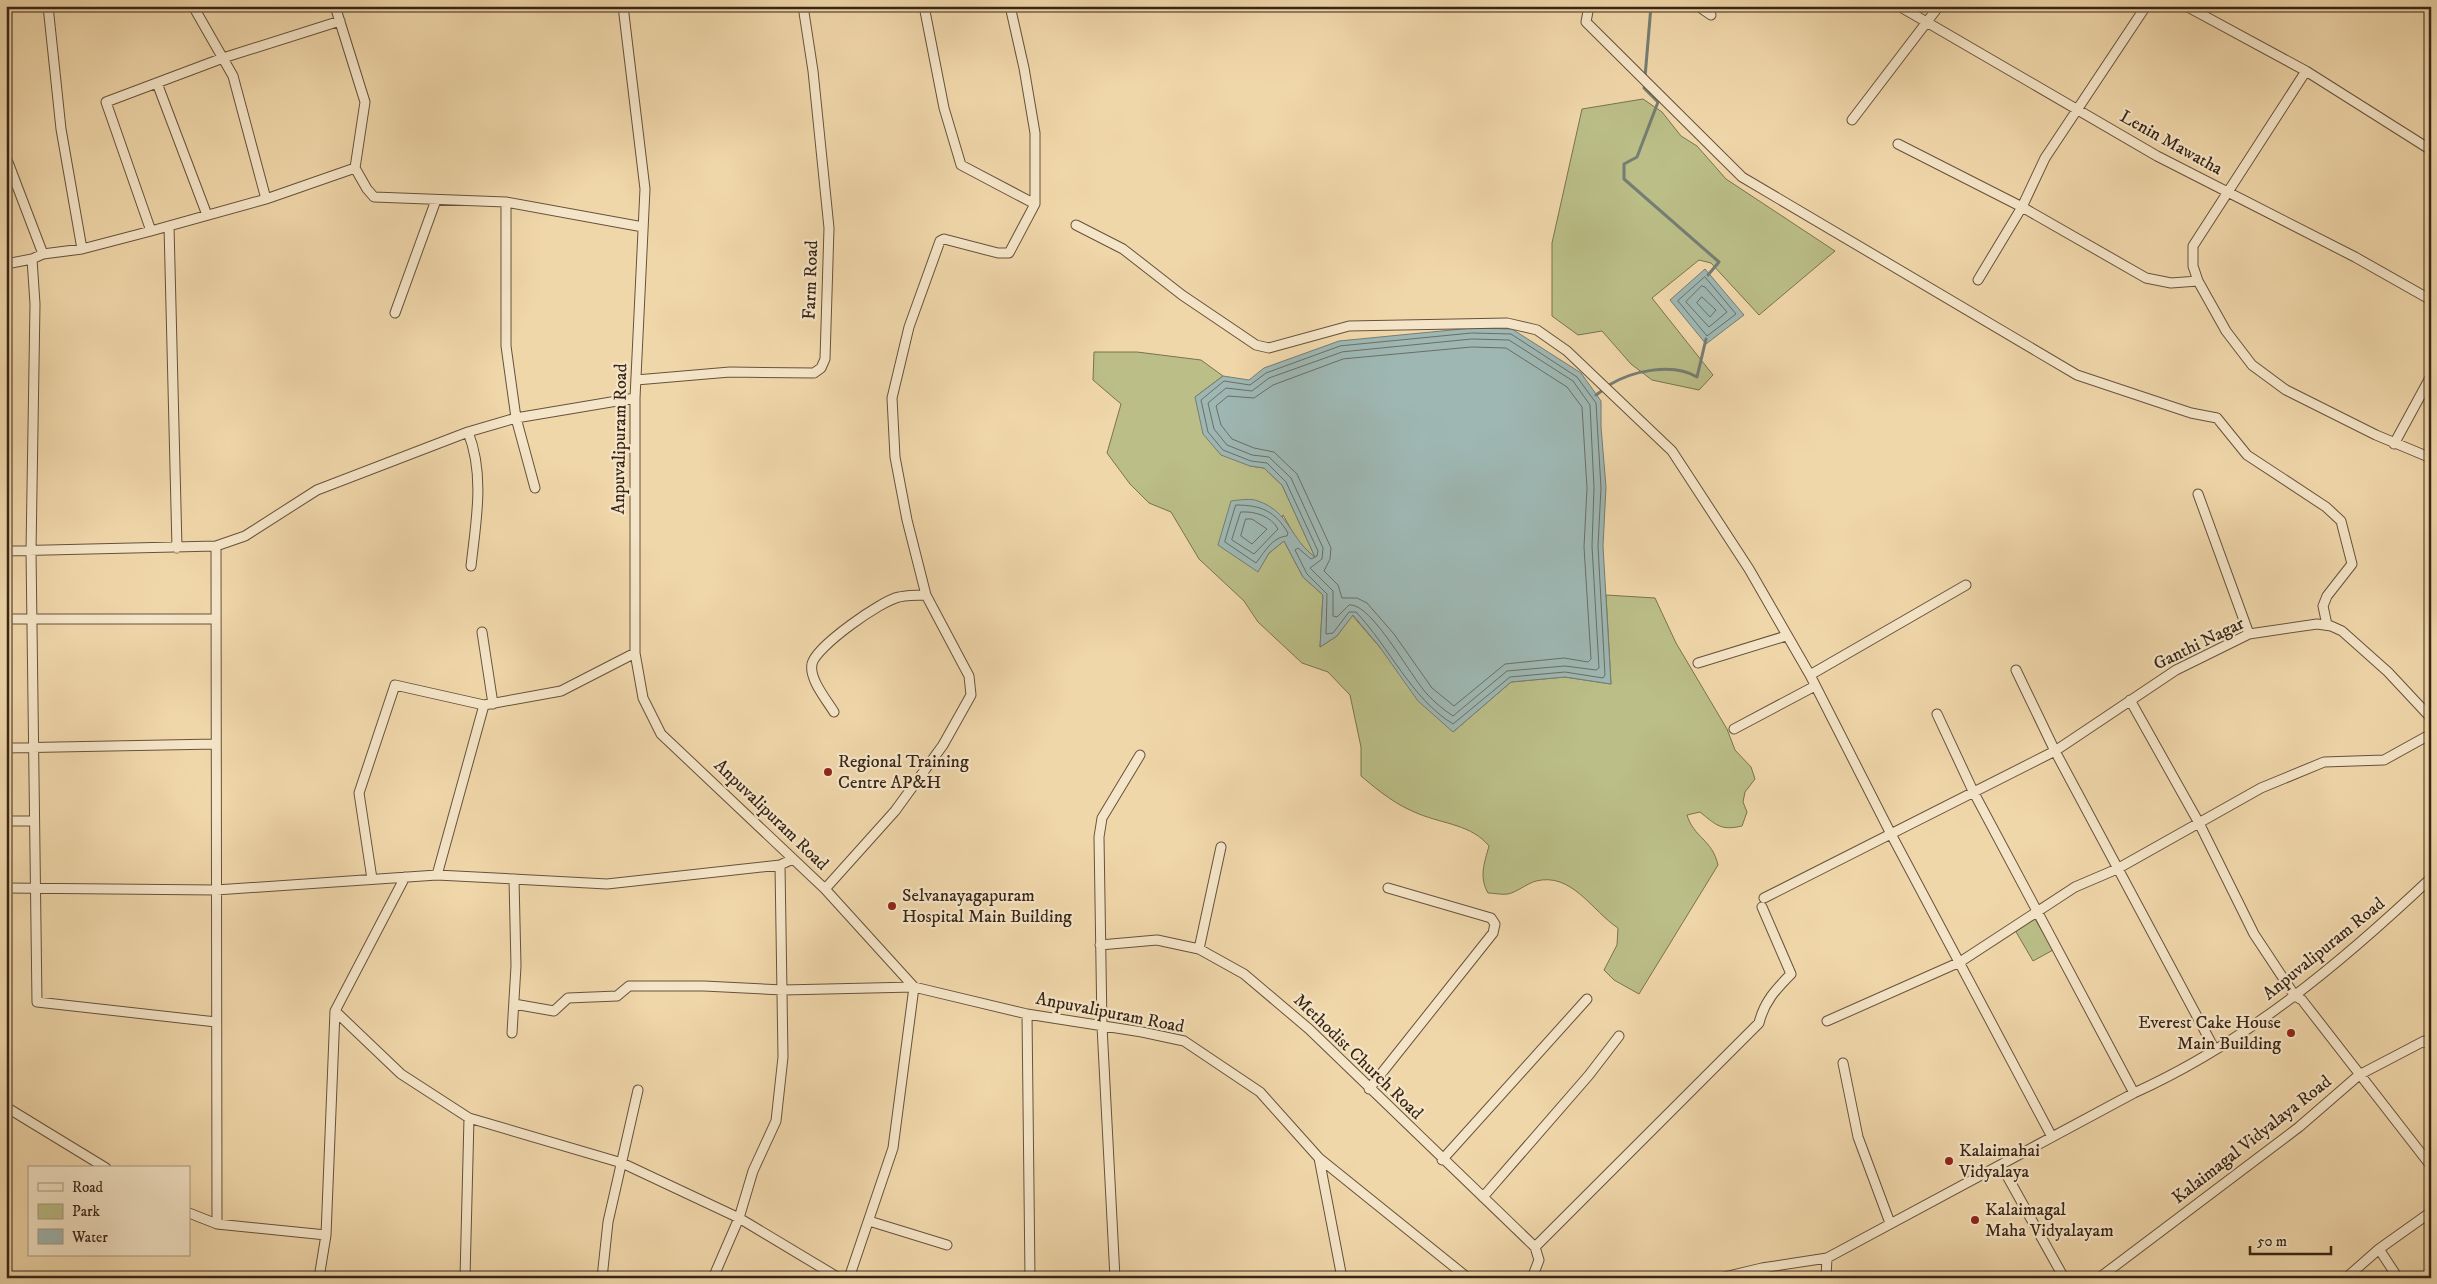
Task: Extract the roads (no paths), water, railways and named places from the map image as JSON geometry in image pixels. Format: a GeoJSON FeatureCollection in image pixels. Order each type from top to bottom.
{"type":"FeatureCollection","features":[{"type":"Feature","properties":{"kind":"street"},"geometry":{"type":"LineString","coordinates":[[193,6],[233,76],[266,198]]}},
{"type":"Feature","properties":{"kind":"street"},"geometry":{"type":"LineString","coordinates":[[335,6],[365,102],[355,168],[374,197],[506,202],[643,227]]}},
{"type":"Feature","properties":{"kind":"street","name":"Anpuvalipuram Road"},"geometry":{"type":"LineString","coordinates":[[623,6],[645,189],[635,398],[635,653],[643,698],[661,734],[825,889],[914,988],[1027,1014],[1184,1041],[1260,1092],[1320,1158],[1468,1278]]}},
{"type":"Feature","properties":{"kind":"street","name":"Farm Road"},"geometry":{"type":"LineString","coordinates":[[636,380],[730,372],[814,373],[821,368],[825,359],[829,228],[813,71],[803,6]]}},
{"type":"Feature","properties":{"kind":"street"},"geometry":{"type":"LineString","coordinates":[[924,6],[944,108],[961,165],[1035,204]]}},
{"type":"Feature","properties":{"kind":"street"},"geometry":{"type":"LineString","coordinates":[[825,889],[895,811],[943,745],[971,695],[968,676],[926,595],[907,520],[895,457],[892,398],[909,327],[940,241],[944,239],[998,253],[1009,253],[1035,204],[1035,133],[1024,68],[1010,6]]}},
{"type":"Feature","properties":{"kind":"street"},"geometry":{"type":"LineString","coordinates":[[1589,6],[1586,22],[1742,177],[1852,244],[2076,375],[2191,412],[2217,418],[2247,455],[2326,507],[2341,521],[2352,564],[2327,596],[2323,606],[2327,625],[2342,630],[2388,672],[2431,718]]}},
{"type":"Feature","properties":{"kind":"street"},"geometry":{"type":"LineString","coordinates":[[1698,6],[1711,15]]}},
{"type":"Feature","properties":{"kind":"street","name":"Lenin Mawatha"},"geometry":{"type":"LineString","coordinates":[[1900,6],[2078,108],[2157,156],[2228,194],[2355,257],[2431,300]]}},
{"type":"Feature","properties":{"kind":"street"},"geometry":{"type":"LineString","coordinates":[[1852,120],[1939,6]]}},
{"type":"Feature","properties":{"kind":"street"},"geometry":{"type":"LineString","coordinates":[[1978,280],[2022,207],[2045,158],[2146,6]]}},
{"type":"Feature","properties":{"kind":"street"},"geometry":{"type":"LineString","coordinates":[[2186,6],[2306,71],[2431,150]]}},
{"type":"Feature","properties":{"kind":"street"},"geometry":{"type":"LineString","coordinates":[[51,7],[61,129],[82,249]]}},
{"type":"Feature","properties":{"kind":"street"},"geometry":{"type":"LineString","coordinates":[[151,231],[106,105],[108,100],[223,58],[340,21]]}},
{"type":"Feature","properties":{"kind":"street"},"geometry":{"type":"LineString","coordinates":[[2306,71],[2193,246],[2193,266],[2198,282],[2226,331],[2252,365],[2286,390],[2394,444],[2431,458]]}},
{"type":"Feature","properties":{"kind":"street"},"geometry":{"type":"LineString","coordinates":[[157,83],[207,215]]}},
{"type":"Feature","properties":{"kind":"street"},"geometry":{"type":"LineString","coordinates":[[1898,144],[2022,207],[2146,278],[2171,283],[2198,282]]}},
{"type":"Feature","properties":{"kind":"street"},"geometry":{"type":"LineString","coordinates":[[6,157],[43,254]]}},
{"type":"Feature","properties":{"kind":"street"},"geometry":{"type":"LineString","coordinates":[[6,264],[32,259],[43,254],[82,249],[151,231],[266,198],[355,168]]}},
{"type":"Feature","properties":{"kind":"street"},"geometry":{"type":"LineString","coordinates":[[395,313],[436,200]]}},
{"type":"Feature","properties":{"kind":"street"},"geometry":{"type":"LineString","coordinates":[[506,202],[506,346],[516,418],[535,488]]}},
{"type":"Feature","properties":{"kind":"street"},"geometry":{"type":"LineString","coordinates":[[1076,225],[1122,249],[1182,296],[1256,345],[1269,348],[1349,326],[1507,323],[1538,330],[1567,351],[1672,451],[1749,570],[1810,676],[1891,834],[2052,1137]]}},
{"type":"Feature","properties":{"kind":"street"},"geometry":{"type":"LineString","coordinates":[[169,226],[177,548]]}},
{"type":"Feature","properties":{"kind":"street"},"geometry":{"type":"LineString","coordinates":[[32,259],[35,304],[31,551],[36,1002],[216,1022]]}},
{"type":"Feature","properties":{"kind":"street"},"geometry":{"type":"LineString","coordinates":[[2394,444],[2431,376]]}},
{"type":"Feature","properties":{"kind":"street"},"geometry":{"type":"LineString","coordinates":[[6,551],[216,546],[245,536],[317,490],[468,432],[516,418],[635,398]]}},
{"type":"Feature","properties":{"kind":"street"},"geometry":{"type":"LineString","coordinates":[[468,432],[476,458],[478,510],[471,566]]}},
{"type":"Feature","properties":{"kind":"street"},"geometry":{"type":"LineString","coordinates":[[2198,494],[2249,634]]}},
{"type":"Feature","properties":{"kind":"street"},"geometry":{"type":"LineString","coordinates":[[216,546],[217,1224]]}},
{"type":"Feature","properties":{"kind":"street"},"geometry":{"type":"LineString","coordinates":[[1810,676],[1966,586]]}},
{"type":"Feature","properties":{"kind":"street"},"geometry":{"type":"LineString","coordinates":[[834,712],[815,680],[812,665],[815,655],[850,625],[889,600],[900,596],[926,595]]}},
{"type":"Feature","properties":{"kind":"street"},"geometry":{"type":"LineString","coordinates":[[6,619],[216,619]]}},
{"type":"Feature","properties":{"kind":"street","name":"Ganthi Nagar"},"geometry":{"type":"LineString","coordinates":[[1535,1247],[1760,1023],[1762,1010],[1768,999],[1791,974],[1763,903],[1973,791],[2055,751],[2176,670],[2249,634],[2318,624],[2327,625]]}},
{"type":"Feature","properties":{"kind":"street"},"geometry":{"type":"LineString","coordinates":[[437,875],[489,705],[482,632]]}},
{"type":"Feature","properties":{"kind":"street"},"geometry":{"type":"LineString","coordinates":[[1698,663],[1786,636]]}},
{"type":"Feature","properties":{"kind":"street"},"geometry":{"type":"LineString","coordinates":[[372,879],[359,793],[395,685],[489,705],[561,691],[635,653]]}},
{"type":"Feature","properties":{"kind":"street"},"geometry":{"type":"LineString","coordinates":[[2016,670],[2055,751],[2215,1050]]}},
{"type":"Feature","properties":{"kind":"street"},"geometry":{"type":"LineString","coordinates":[[1734,729],[1815,686]]}},
{"type":"Feature","properties":{"kind":"street"},"geometry":{"type":"LineString","coordinates":[[2130,700],[2199,823],[2254,934],[2295,996],[2302,1000],[2431,1166]]}},
{"type":"Feature","properties":{"kind":"street"},"geometry":{"type":"LineString","coordinates":[[1938,714],[1973,791],[2134,1093]]}},
{"type":"Feature","properties":{"kind":"street"},"geometry":{"type":"LineString","coordinates":[[1827,1021],[1960,962],[2075,887],[2117,869],[2261,788],[2324,762],[2384,760],[2431,734]]}},
{"type":"Feature","properties":{"kind":"street"},"geometry":{"type":"LineString","coordinates":[[6,748],[216,744]]}},
{"type":"Feature","properties":{"kind":"street"},"geometry":{"type":"LineString","coordinates":[[1115,1278],[1102,1026],[1100,837],[1102,818],[1140,755]]}},
{"type":"Feature","properties":{"kind":"street"},"geometry":{"type":"LineString","coordinates":[[6,821],[34,821]]}},
{"type":"Feature","properties":{"kind":"street"},"geometry":{"type":"LineString","coordinates":[[1199,949],[1221,847]]}},
{"type":"Feature","properties":{"kind":"street"},"geometry":{"type":"LineString","coordinates":[[6,888],[216,890],[437,875],[607,884],[780,865],[793,859]]}},
{"type":"Feature","properties":{"kind":"street"},"geometry":{"type":"LineString","coordinates":[[713,1278],[739,1218],[753,1171],[776,1122],[783,1057],[780,865]]}},
{"type":"Feature","properties":{"kind":"street"},"geometry":{"type":"LineString","coordinates":[[319,1278],[326,1235],[335,1012],[405,877]]}},
{"type":"Feature","properties":{"kind":"street","name":"Anpuvalipuram Road"},"geometry":{"type":"LineString","coordinates":[[1720,1278],[1762,1268],[1827,1258],[2134,1093],[2170,1076],[2215,1050],[2295,996],[2393,913],[2431,878]]}},
{"type":"Feature","properties":{"kind":"street"},"geometry":{"type":"LineString","coordinates":[[512,1033],[516,966],[514,879]]}},
{"type":"Feature","properties":{"kind":"street"},"geometry":{"type":"LineString","coordinates":[[1369,1089],[1493,933],[1495,924],[1491,918],[1388,888]]}},
{"type":"Feature","properties":{"kind":"street","name":"Methodist Church Road"},"geometry":{"type":"LineString","coordinates":[[1100,945],[1157,940],[1199,949],[1244,974],[1309,1029],[1442,1160],[1535,1247]]}},
{"type":"Feature","properties":{"kind":"street"},"geometry":{"type":"LineString","coordinates":[[514,1004],[554,1011],[568,998],[617,996],[629,986],[783,990],[914,988],[893,1148],[849,1278]]}},
{"type":"Feature","properties":{"kind":"street"},"geometry":{"type":"LineString","coordinates":[[1442,1160],[1587,999]]}},
{"type":"Feature","properties":{"kind":"street"},"geometry":{"type":"LineString","coordinates":[[335,1012],[400,1074],[469,1118],[622,1163],[739,1218],[839,1278]]}},
{"type":"Feature","properties":{"kind":"street"},"geometry":{"type":"LineString","coordinates":[[1027,1014],[1030,1278]]}},
{"type":"Feature","properties":{"kind":"street"},"geometry":{"type":"LineString","coordinates":[[1483,1197],[1590,1075],[1619,1036]]}},
{"type":"Feature","properties":{"kind":"street","name":"Kalaimagal Vidyalaya Road"},"geometry":{"type":"LineString","coordinates":[[2098,1278],[2299,1127],[2359,1075],[2424,1041],[2431,1046]]}},
{"type":"Feature","properties":{"kind":"street"},"geometry":{"type":"LineString","coordinates":[[1843,1063],[1858,1137],[1890,1223]]}},
{"type":"Feature","properties":{"kind":"street"},"geometry":{"type":"LineString","coordinates":[[602,1278],[608,1222],[638,1090]]}},
{"type":"Feature","properties":{"kind":"street"},"geometry":{"type":"LineString","coordinates":[[6,1108],[103,1166]]}},
{"type":"Feature","properties":{"kind":"street"},"geometry":{"type":"LineString","coordinates":[[465,1278],[469,1118]]}},
{"type":"Feature","properties":{"kind":"street"},"geometry":{"type":"LineString","coordinates":[[1320,1158],[1342,1278]]}},
{"type":"Feature","properties":{"kind":"street"},"geometry":{"type":"LineString","coordinates":[[2001,1165],[2064,1278]]}},
{"type":"Feature","properties":{"kind":"street"},"geometry":{"type":"LineString","coordinates":[[2346,1278],[2379,1249],[2431,1212]]}},
{"type":"Feature","properties":{"kind":"street"},"geometry":{"type":"LineString","coordinates":[[190,1213],[217,1224],[326,1235]]}},
{"type":"Feature","properties":{"kind":"street"},"geometry":{"type":"LineString","coordinates":[[869,1221],[947,1245]]}},
{"type":"Feature","properties":{"kind":"street"},"geometry":{"type":"LineString","coordinates":[[1532,1278],[1539,1260],[1535,1247]]}},
{"type":"Feature","properties":{"kind":"street"},"geometry":{"type":"LineString","coordinates":[[2379,1249],[2398,1278]]}},
{"type":"Feature","properties":{"kind":"street"},"geometry":{"type":"LineString","coordinates":[[1826,1278],[1827,1258]]}},
{"type":"Feature","properties":{"kind":"water"},"geometry":{"type":"Polygon","coordinates":[[[1705,269],[1744,315],[1706,344],[1670,300],[1705,269]]]}},
{"type":"Feature","properties":{"kind":"water"},"geometry":{"type":"Polygon","coordinates":[[[1472,328],[1512,329],[1581,373],[1601,401],[1601,427],[1606,487],[1603,546],[1611,684],[1565,677],[1511,682],[1453,732],[1418,701],[1379,646],[1353,615],[1337,636],[1320,647],[1323,595],[1303,577],[1284,541],[1269,553],[1258,572],[1218,545],[1231,501],[1252,500],[1269,506],[1277,512],[1300,542],[1315,557],[1282,485],[1264,468],[1250,466],[1221,455],[1203,434],[1195,397],[1223,376],[1249,380],[1264,368],[1339,341],[1472,328]]]}},
{"type":"Feature","properties":{"kind":"waterway"},"geometry":{"type":"LineString","coordinates":[[1645,77],[1651,6]]}},
{"type":"Feature","properties":{"kind":"waterway"},"geometry":{"type":"LineString","coordinates":[[1645,84],[1644,88],[1658,102],[1637,157],[1624,164],[1624,179],[1719,262],[1708,275]]}},
{"type":"Feature","properties":{"kind":"waterway"},"geometry":{"type":"LineString","coordinates":[[1609,385],[1629,376],[1653,370],[1676,370],[1687,372],[1697,377],[1706,339]]}},
{"type":"Feature","properties":{"kind":"waterway"},"geometry":{"type":"LineString","coordinates":[[1596,395],[1603,390]]}},
{"type":"Feature","properties":{"kind":"place","name":"Regional Training Centre AP&H"},"geometry":{"type":"Point","coordinates":[828,772]}},
{"type":"Feature","properties":{"kind":"place","name":"Selvanayagapuram Hospital Main Building"},"geometry":{"type":"Point","coordinates":[892,906]}},
{"type":"Feature","properties":{"kind":"place","name":"Everest Cake House Main Building"},"geometry":{"type":"Point","coordinates":[2291,1033]}},
{"type":"Feature","properties":{"kind":"place","name":"Kalaimahai Vidyalaya"},"geometry":{"type":"Point","coordinates":[1949,1161]}},
{"type":"Feature","properties":{"kind":"place","name":"Kalaimagal Maha Vidyalayam"},"geometry":{"type":"Point","coordinates":[1975,1220]}}]}
